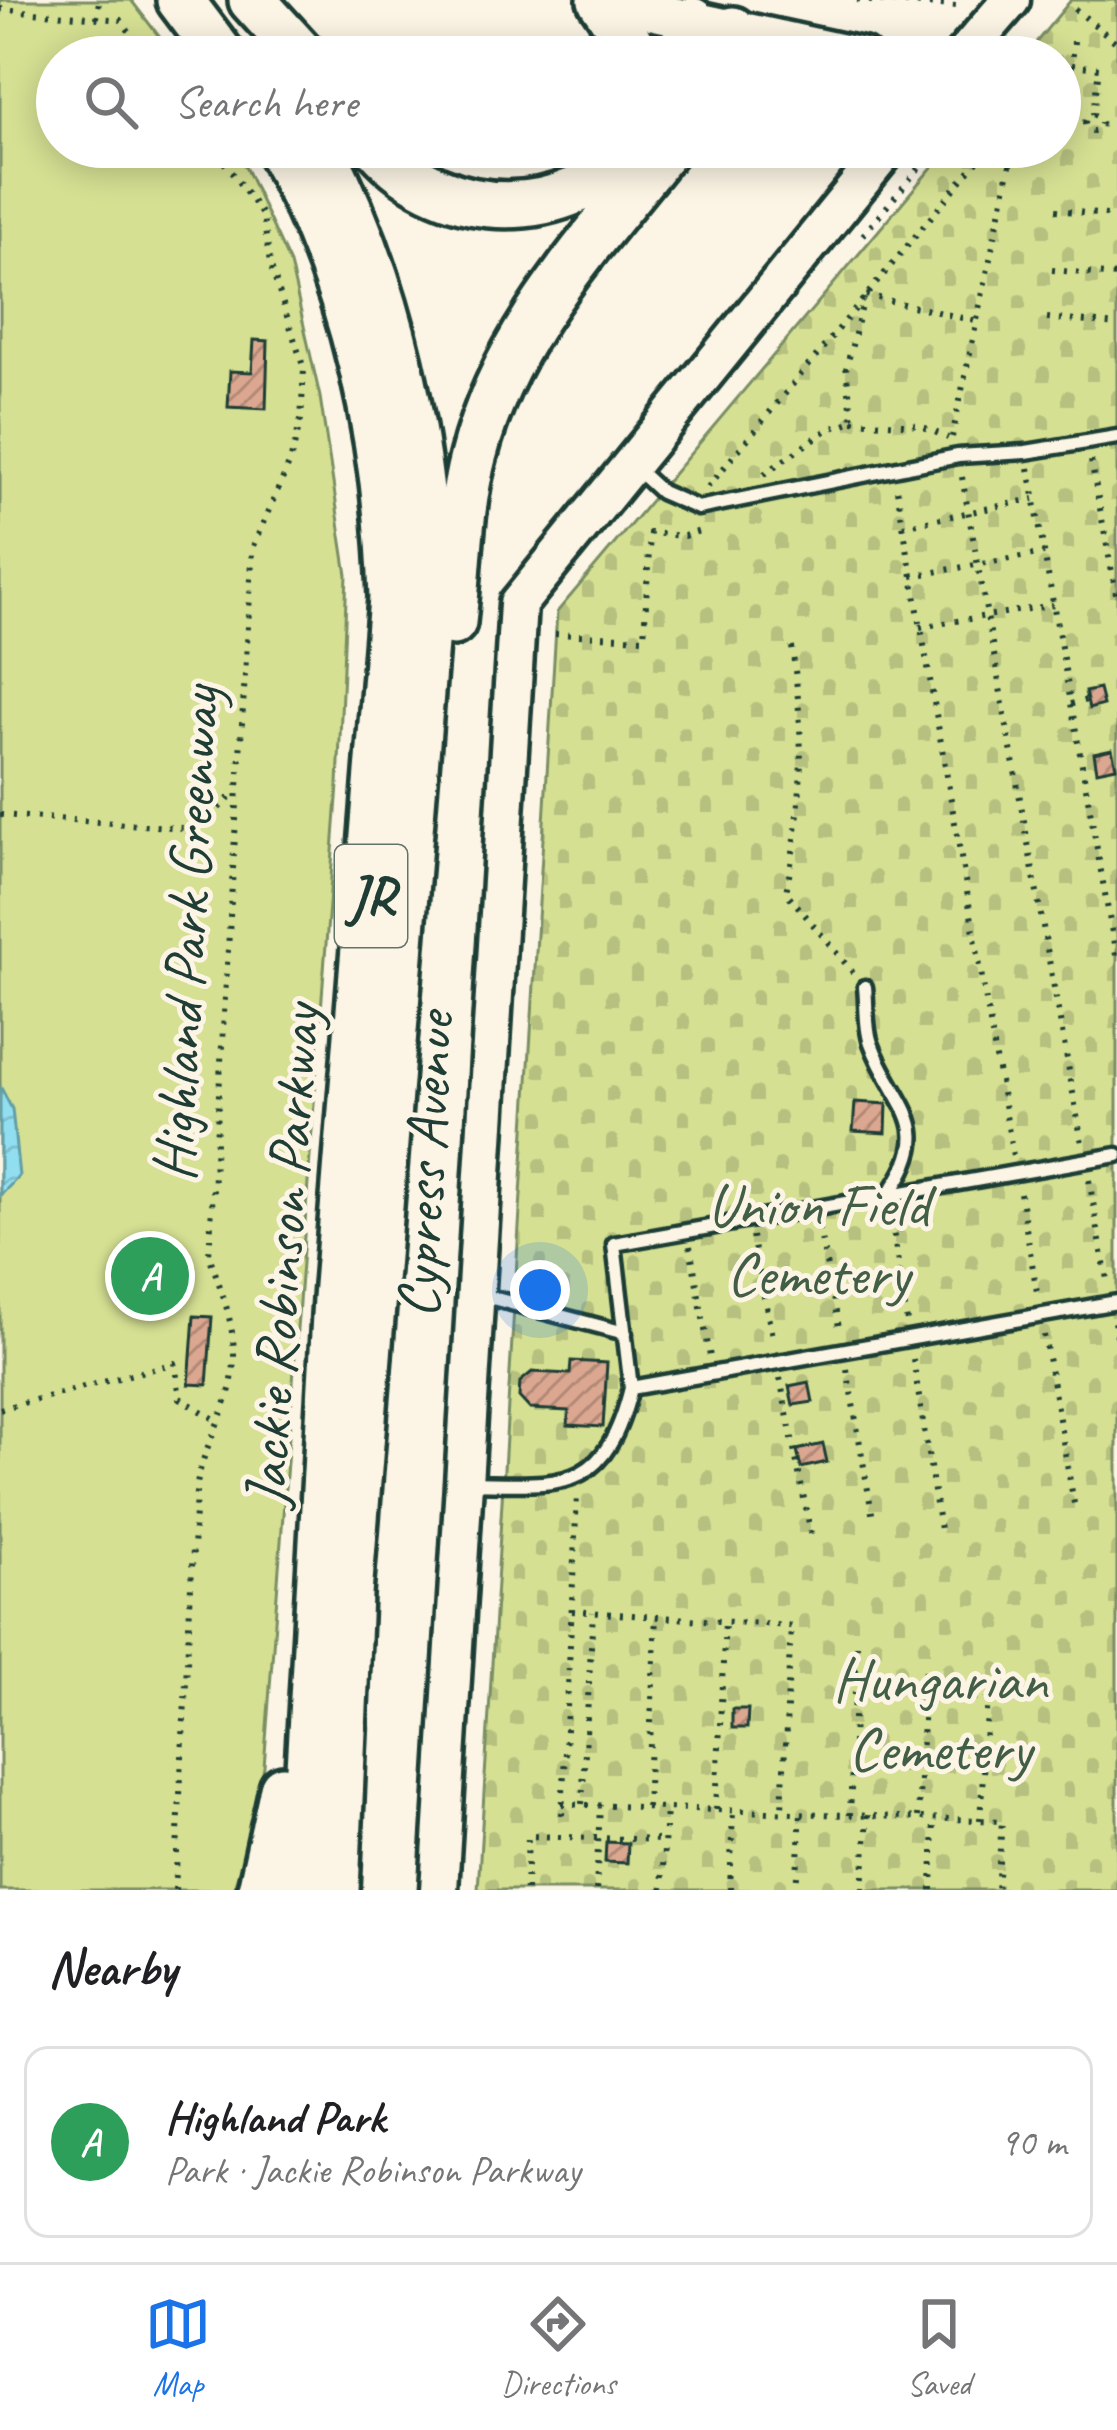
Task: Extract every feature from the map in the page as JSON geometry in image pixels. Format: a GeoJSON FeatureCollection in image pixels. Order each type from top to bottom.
{"type":"FeatureCollection","features":[{"type":"Feature","properties":{"kind":"highway"},"geometry":{"type":"LineString","coordinates":[[180,0],[207,36]]}},
{"type":"Feature","properties":{"kind":"highway"},"geometry":{"type":"LineString","coordinates":[[228,0],[253,36]]}},
{"type":"Feature","properties":{"kind":"highway"},"geometry":{"type":"LineString","coordinates":[[252,0],[285,36]]}},
{"type":"Feature","properties":{"kind":"highway"},"geometry":{"type":"LineString","coordinates":[[600,0],[625,36]]}},
{"type":"Feature","properties":{"kind":"highway","name":"Jackie Robinson Parkway"},"geometry":{"type":"LineString","coordinates":[[288,168],[319,233],[354,333],[379,440],[392,581],[387,705],[338,1275],[302,1890]]}},
{"type":"Feature","properties":{"kind":"highway","name":"Jackie Robinson Parkway"},"geometry":{"type":"LineString","coordinates":[[330,168],[356,225],[392,327],[423,484],[428,647],[349,1594],[336,1890]]}},
{"type":"Feature","properties":{"kind":"highway"},"geometry":{"type":"LineString","coordinates":[[401,168],[440,192],[506,206],[583,190],[609,168]]}},
{"type":"Feature","properties":{"kind":"highway"},"geometry":{"type":"LineString","coordinates":[[410,866],[447,683],[469,475],[488,412],[544,300],[650,168]]}},
{"type":"Feature","properties":{"kind":"highway"},"geometry":{"type":"LineString","coordinates":[[261,1890],[281,1809],[319,1566]]}},
{"type":"Feature","properties":{"kind":"street"},"geometry":{"type":"LineString","coordinates":[[600,0],[694,36]]}},
{"type":"Feature","properties":{"kind":"street"},"geometry":{"type":"LineString","coordinates":[[980,36],[1011,0]]}},
{"type":"Feature","properties":{"kind":"street","name":"Cypress Avenue"},"geometry":{"type":"LineString","coordinates":[[439,1890],[518,604],[872,168]]}},
{"type":"Feature","properties":{"kind":"lane"},"geometry":{"type":"LineString","coordinates":[[630,464],[661,492],[693,506],[953,457],[1026,452],[1117,437]]}},
{"type":"Feature","properties":{"kind":"lane"},"geometry":{"type":"LineString","coordinates":[[865,987],[869,1041],[911,1116],[915,1146],[888,1196]]}},
{"type":"Feature","properties":{"kind":"lane"},"geometry":{"type":"LineString","coordinates":[[463,1483],[550,1485],[578,1476],[597,1462],[620,1432],[631,1388],[614,1244],[1117,1155]]}},
{"type":"Feature","properties":{"kind":"lane"},"geometry":{"type":"LineString","coordinates":[[474,1294],[625,1334]]}},
{"type":"Feature","properties":{"kind":"lane"},"geometry":{"type":"LineString","coordinates":[[631,1388],[1114,1303]]}},
{"type":"Feature","properties":{"kind":"path"},"geometry":{"type":"LineString","coordinates":[[97,18],[99,0]]}},
{"type":"Feature","properties":{"kind":"path"},"geometry":{"type":"LineString","coordinates":[[857,0],[958,6]]}},
{"type":"Feature","properties":{"kind":"path"},"geometry":{"type":"LineString","coordinates":[[0,9],[121,20],[133,36]]}},
{"type":"Feature","properties":{"kind":"path"},"geometry":{"type":"LineString","coordinates":[[1075,9],[1117,44]]}},
{"type":"Feature","properties":{"kind":"path"},"geometry":{"type":"LineString","coordinates":[[1081,66],[1099,68],[1094,115],[1101,124],[1117,127]]}},
{"type":"Feature","properties":{"kind":"path"},"geometry":{"type":"LineString","coordinates":[[1094,115],[1085,120],[1086,128],[1096,130],[1101,124]]}},
{"type":"Feature","properties":{"kind":"path","name":"Highland Park Greenway"},"geometry":{"type":"LineString","coordinates":[[175,1890],[196,1492],[200,1460],[236,1359],[230,1317],[208,1255],[253,546],[290,462],[301,420],[304,369],[270,264],[263,217],[228,168]]}},
{"type":"Feature","properties":{"kind":"path"},"geometry":{"type":"LineString","coordinates":[[693,506],[972,168]]}},
{"type":"Feature","properties":{"kind":"path"},"geometry":{"type":"LineString","coordinates":[[1010,168],[952,440],[953,457],[978,565],[1117,1336]]}},
{"type":"Feature","properties":{"kind":"path"},"geometry":{"type":"LineString","coordinates":[[1056,210],[1117,216]]}},
{"type":"Feature","properties":{"kind":"path"},"geometry":{"type":"LineString","coordinates":[[1052,270],[1117,276]]}},
{"type":"Feature","properties":{"kind":"path"},"geometry":{"type":"LineString","coordinates":[[865,296],[979,322]]}},
{"type":"Feature","properties":{"kind":"path"},"geometry":{"type":"LineString","coordinates":[[853,421],[846,369],[865,296]]}},
{"type":"Feature","properties":{"kind":"path"},"geometry":{"type":"LineString","coordinates":[[1047,318],[1117,325]]}},
{"type":"Feature","properties":{"kind":"path"},"geometry":{"type":"LineString","coordinates":[[555,634],[644,638],[650,533],[684,536],[719,524],[732,501],[787,455],[853,421],[919,425],[952,440]]}},
{"type":"Feature","properties":{"kind":"path"},"geometry":{"type":"LineString","coordinates":[[1088,442],[1117,599]]}},
{"type":"Feature","properties":{"kind":"path"},"geometry":{"type":"LineString","coordinates":[[1026,452],[1117,961]]}},
{"type":"Feature","properties":{"kind":"path"},"geometry":{"type":"LineString","coordinates":[[893,468],[1075,1509]]}},
{"type":"Feature","properties":{"kind":"path"},"geometry":{"type":"LineString","coordinates":[[903,526],[1034,499]]}},
{"type":"Feature","properties":{"kind":"path"},"geometry":{"type":"LineString","coordinates":[[911,576],[1044,553]]}},
{"type":"Feature","properties":{"kind":"path"},"geometry":{"type":"LineString","coordinates":[[920,626],[1053,605]]}},
{"type":"Feature","properties":{"kind":"path"},"geometry":{"type":"LineString","coordinates":[[792,647],[804,736],[803,783],[786,892],[865,987]]}},
{"type":"Feature","properties":{"kind":"path"},"geometry":{"type":"LineString","coordinates":[[1071,704],[1087,700]]}},
{"type":"Feature","properties":{"kind":"path"},"geometry":{"type":"LineString","coordinates":[[1082,766],[1097,760]]}},
{"type":"Feature","properties":{"kind":"path"},"geometry":{"type":"LineString","coordinates":[[0,815],[198,829],[235,793]]}},
{"type":"Feature","properties":{"kind":"path"},"geometry":{"type":"LineString","coordinates":[[888,1196],[941,1536]]}},
{"type":"Feature","properties":{"kind":"path"},"geometry":{"type":"LineString","coordinates":[[815,1208],[873,1519]]}},
{"type":"Feature","properties":{"kind":"path"},"geometry":{"type":"LineString","coordinates":[[749,1220],[812,1539]]}},
{"type":"Feature","properties":{"kind":"path"},"geometry":{"type":"LineString","coordinates":[[687,1231],[713,1373]]}},
{"type":"Feature","properties":{"kind":"path"},"geometry":{"type":"LineString","coordinates":[[0,1409],[175,1363],[180,1398],[216,1420]]}},
{"type":"Feature","properties":{"kind":"path"},"geometry":{"type":"LineString","coordinates":[[562,1815],[578,1476]]}},
{"type":"Feature","properties":{"kind":"path"},"geometry":{"type":"LineString","coordinates":[[572,1611],[791,1626],[782,1809]]}},
{"type":"Feature","properties":{"kind":"path"},"geometry":{"type":"LineString","coordinates":[[582,1804],[592,1612]]}},
{"type":"Feature","properties":{"kind":"path"},"geometry":{"type":"LineString","coordinates":[[647,1807],[656,1616]]}},
{"type":"Feature","properties":{"kind":"path"},"geometry":{"type":"LineString","coordinates":[[716,1809],[725,1621]]}},
{"type":"Feature","properties":{"kind":"path"},"geometry":{"type":"LineString","coordinates":[[850,1815],[857,1645]]}},
{"type":"Feature","properties":{"kind":"path"},"geometry":{"type":"LineString","coordinates":[[918,1817],[926,1663]]}},
{"type":"Feature","properties":{"kind":"path"},"geometry":{"type":"LineString","coordinates":[[980,1820],[988,1697]]}},
{"type":"Feature","properties":{"kind":"path"},"geometry":{"type":"LineString","coordinates":[[562,1804],[1002,1820],[997,1890]]}},
{"type":"Feature","properties":{"kind":"path"},"geometry":{"type":"LineString","coordinates":[[596,1890],[600,1805]]}},
{"type":"Feature","properties":{"kind":"path"},"geometry":{"type":"LineString","coordinates":[[662,1890],[666,1808]]}},
{"type":"Feature","properties":{"kind":"path"},"geometry":{"type":"LineString","coordinates":[[730,1890],[734,1810]]}},
{"type":"Feature","properties":{"kind":"path"},"geometry":{"type":"LineString","coordinates":[[796,1890],[801,1813]]}},
{"type":"Feature","properties":{"kind":"path"},"geometry":{"type":"LineString","coordinates":[[863,1890],[868,1815]]}},
{"type":"Feature","properties":{"kind":"path"},"geometry":{"type":"LineString","coordinates":[[932,1890],[934,1818]]}},
{"type":"Feature","properties":{"kind":"path"},"geometry":{"type":"LineString","coordinates":[[526,1890],[528,1836],[664,1840]]}},
{"type":"Feature","properties":{"kind":"green space"},"geometry":{"type":"Polygon","coordinates":[[[0,0],[131,0],[159,36],[36,36],[36,168],[246,168],[290,264],[320,397],[347,575],[338,785],[264,1767],[252,1833],[233,1890],[0,1890],[0,0]]]}},
{"type":"Feature","properties":{"kind":"green space","name":"Union Field Cemetery"},"geometry":{"type":"Polygon","coordinates":[[[1071,0],[1117,0],[1117,1890],[478,1890],[557,612],[931,168],[1081,168],[1081,36],[1041,36],[1071,0]]]}},
{"type":"Feature","properties":{"kind":"water"},"geometry":{"type":"Polygon","coordinates":[[[0,1086],[12,1109],[19,1176],[0,1196],[0,1086]]]}},
{"type":"Feature","properties":{"kind":"building"},"geometry":{"type":"Polygon","coordinates":[[[254,340],[268,341],[266,409],[228,407],[230,371],[252,372],[254,340]]]}},
{"type":"Feature","properties":{"kind":"building"},"geometry":{"type":"Polygon","coordinates":[[[1099,689],[1103,705],[1089,709],[1085,692],[1099,689]]]}},
{"type":"Feature","properties":{"kind":"building"},"geometry":{"type":"Polygon","coordinates":[[[1112,749],[1116,767],[1097,771],[1094,753],[1112,749]]]}},
{"type":"Feature","properties":{"kind":"building"},"geometry":{"type":"Polygon","coordinates":[[[855,1102],[887,1104],[886,1133],[853,1131],[855,1102]]]}},
{"type":"Feature","properties":{"kind":"building"},"geometry":{"type":"Polygon","coordinates":[[[194,1316],[212,1317],[207,1385],[189,1384],[194,1316]]]}},
{"type":"Feature","properties":{"kind":"building"},"geometry":{"type":"Polygon","coordinates":[[[571,1361],[607,1363],[603,1427],[568,1425],[569,1411],[530,1409],[519,1397],[520,1382],[532,1372],[570,1374],[571,1361]]]}},
{"type":"Feature","properties":{"kind":"building"},"geometry":{"type":"Polygon","coordinates":[[[809,1382],[813,1402],[793,1405],[789,1386],[809,1382]]]}},
{"type":"Feature","properties":{"kind":"building"},"geometry":{"type":"Polygon","coordinates":[[[823,1444],[827,1462],[801,1468],[797,1450],[823,1444]]]}},
{"type":"Feature","properties":{"kind":"building"},"geometry":{"type":"Polygon","coordinates":[[[732,1709],[748,1709],[747,1728],[732,1728],[732,1709]]]}},
{"type":"Feature","properties":{"kind":"building"},"geometry":{"type":"Polygon","coordinates":[[[606,1842],[628,1843],[627,1863],[605,1862],[606,1842]]]}},
{"type":"Feature","properties":{"kind":"place","name":"Highland Park"},"geometry":{"type":"Point","coordinates":[150,1276]}},
{"type":"Feature","properties":{"kind":"park label","name":"Hungarian Cemetery"},"geometry":{"type":"Point","coordinates":[940,1714]}}]}
